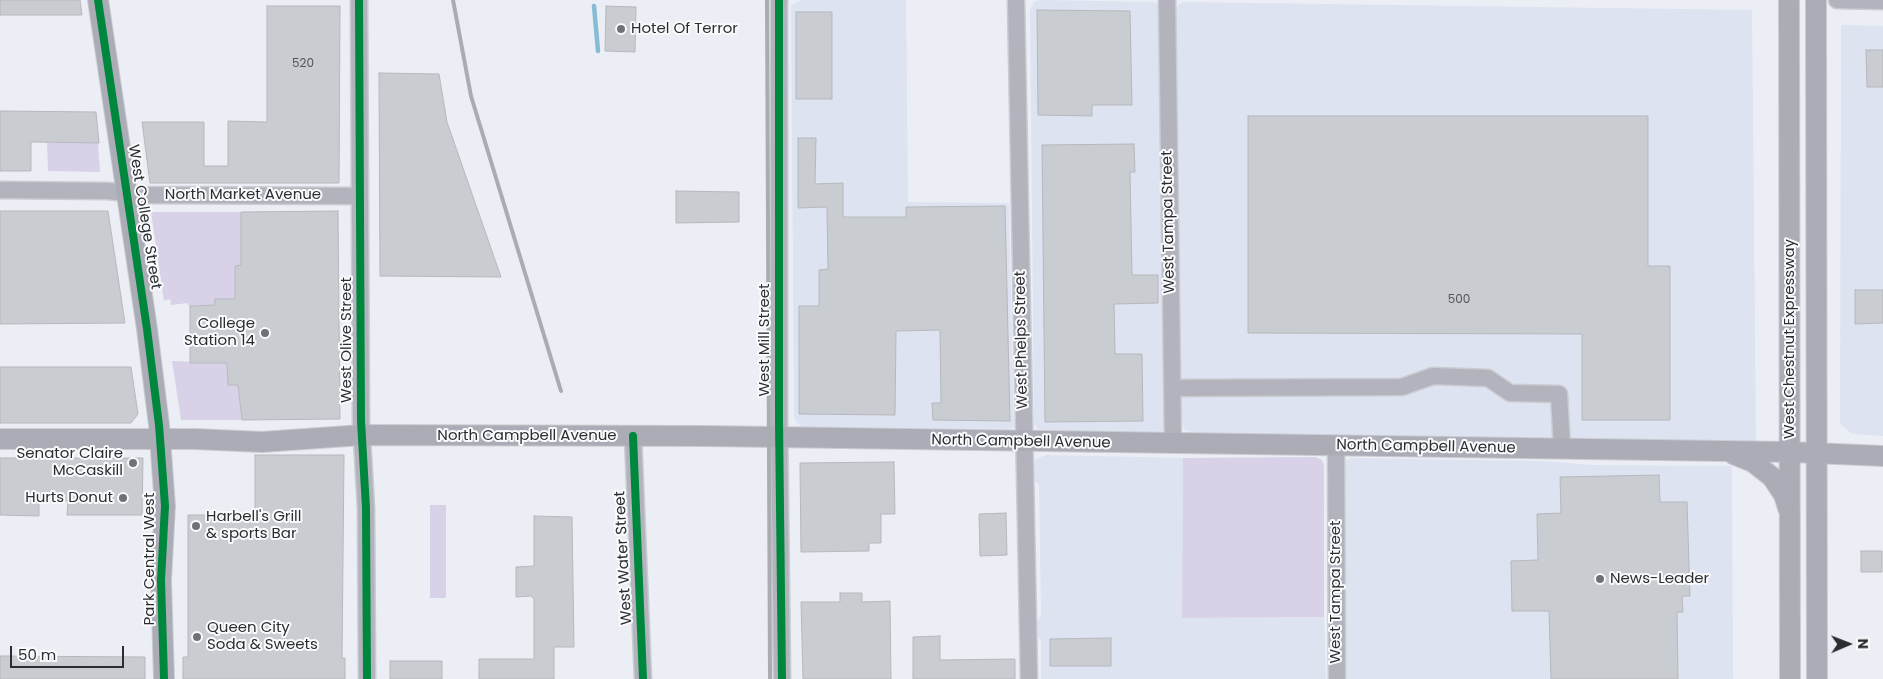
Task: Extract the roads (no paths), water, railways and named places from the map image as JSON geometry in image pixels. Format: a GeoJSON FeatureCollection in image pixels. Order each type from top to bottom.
{"type":"FeatureCollection","features":[{"type":"Feature","properties":{"kind":"main road","name":"West College Street"},"geometry":{"type":"LineString","coordinates":[[98,0],[148,337],[160,439]]}},
{"type":"Feature","properties":{"kind":"main road","name":"West Chestnut Expressway"},"geometry":{"type":"LineString","coordinates":[[1789,0],[1790,679]]}},
{"type":"Feature","properties":{"kind":"main road","name":"West Chestnut Expressway"},"geometry":{"type":"LineString","coordinates":[[1816,0],[1817,679]]}},
{"type":"Feature","properties":{"kind":"main road","name":"North Campbell Avenue"},"geometry":{"type":"LineString","coordinates":[[0,438],[262,442],[362,435],[779,437],[1817,452],[1883,456]]}},
{"type":"Feature","properties":{"kind":"main road","name":"Park Central West"},"geometry":{"type":"LineString","coordinates":[[160,439],[165,506],[161,580],[164,679]]}},
{"type":"Feature","properties":{"kind":"main road"},"geometry":{"type":"LineString","coordinates":[[1722,451],[1753,462],[1772,477],[1784,495],[1790,518]]}},
{"type":"Feature","properties":{"kind":"street","name":"West Olive Street"},"geometry":{"type":"LineString","coordinates":[[358,0],[362,435],[366,508],[367,679]]}},
{"type":"Feature","properties":{"kind":"street","name":"West Mill Street"},"geometry":{"type":"LineString","coordinates":[[779,0],[779,437],[782,679]]}},
{"type":"Feature","properties":{"kind":"street","name":"West Phelps Street"},"geometry":{"type":"LineString","coordinates":[[1016,0],[1029,679]]}},
{"type":"Feature","properties":{"kind":"street","name":"West Tampa Street"},"geometry":{"type":"LineString","coordinates":[[1167,0],[1173,444]]}},
{"type":"Feature","properties":{"kind":"street"},"geometry":{"type":"LineString","coordinates":[[1837,0],[1883,1]]}},
{"type":"Feature","properties":{"kind":"street","name":"North Market Avenue"},"geometry":{"type":"LineString","coordinates":[[0,190],[108,191],[145,195],[359,196]]}},
{"type":"Feature","properties":{"kind":"street"},"geometry":{"type":"LineString","coordinates":[[1172,388],[1402,387],[1433,376],[1488,378],[1510,393],[1559,394],[1562,449]]}},
{"type":"Feature","properties":{"kind":"street","name":"West Water Street"},"geometry":{"type":"LineString","coordinates":[[632,436],[643,679]]}},
{"type":"Feature","properties":{"kind":"street","name":"West Tampa Street"},"geometry":{"type":"LineString","coordinates":[[1336,446],[1337,679]]}},
{"type":"Feature","properties":{"kind":"waterway"},"geometry":{"type":"LineString","coordinates":[[594,6],[598,51]]}},
{"type":"Feature","properties":{"kind":"railway"},"geometry":{"type":"LineString","coordinates":[[453,0],[471,96],[561,391]]}},
{"type":"Feature","properties":{"kind":"railway"},"geometry":{"type":"LineString","coordinates":[[767,0],[770,679]]}},
{"type":"Feature","properties":{"kind":"place","name":"Hotel Of Terror"},"geometry":{"type":"Point","coordinates":[621,29]}},
{"type":"Feature","properties":{"kind":"place","name":"College Station 14"},"geometry":{"type":"Point","coordinates":[265,333]}},
{"type":"Feature","properties":{"kind":"place","name":"Senator Claire McCaskill"},"geometry":{"type":"Point","coordinates":[133,463]}},
{"type":"Feature","properties":{"kind":"place","name":"Hurts Donut"},"geometry":{"type":"Point","coordinates":[123,498]}},
{"type":"Feature","properties":{"kind":"place","name":"Harbell's Grill & sports Bar"},"geometry":{"type":"Point","coordinates":[196,526]}},
{"type":"Feature","properties":{"kind":"place","name":"News-Leader"},"geometry":{"type":"Point","coordinates":[1600,579]}},
{"type":"Feature","properties":{"kind":"place","name":"Queen City Soda & Sweets"},"geometry":{"type":"Point","coordinates":[197,637]}}]}
